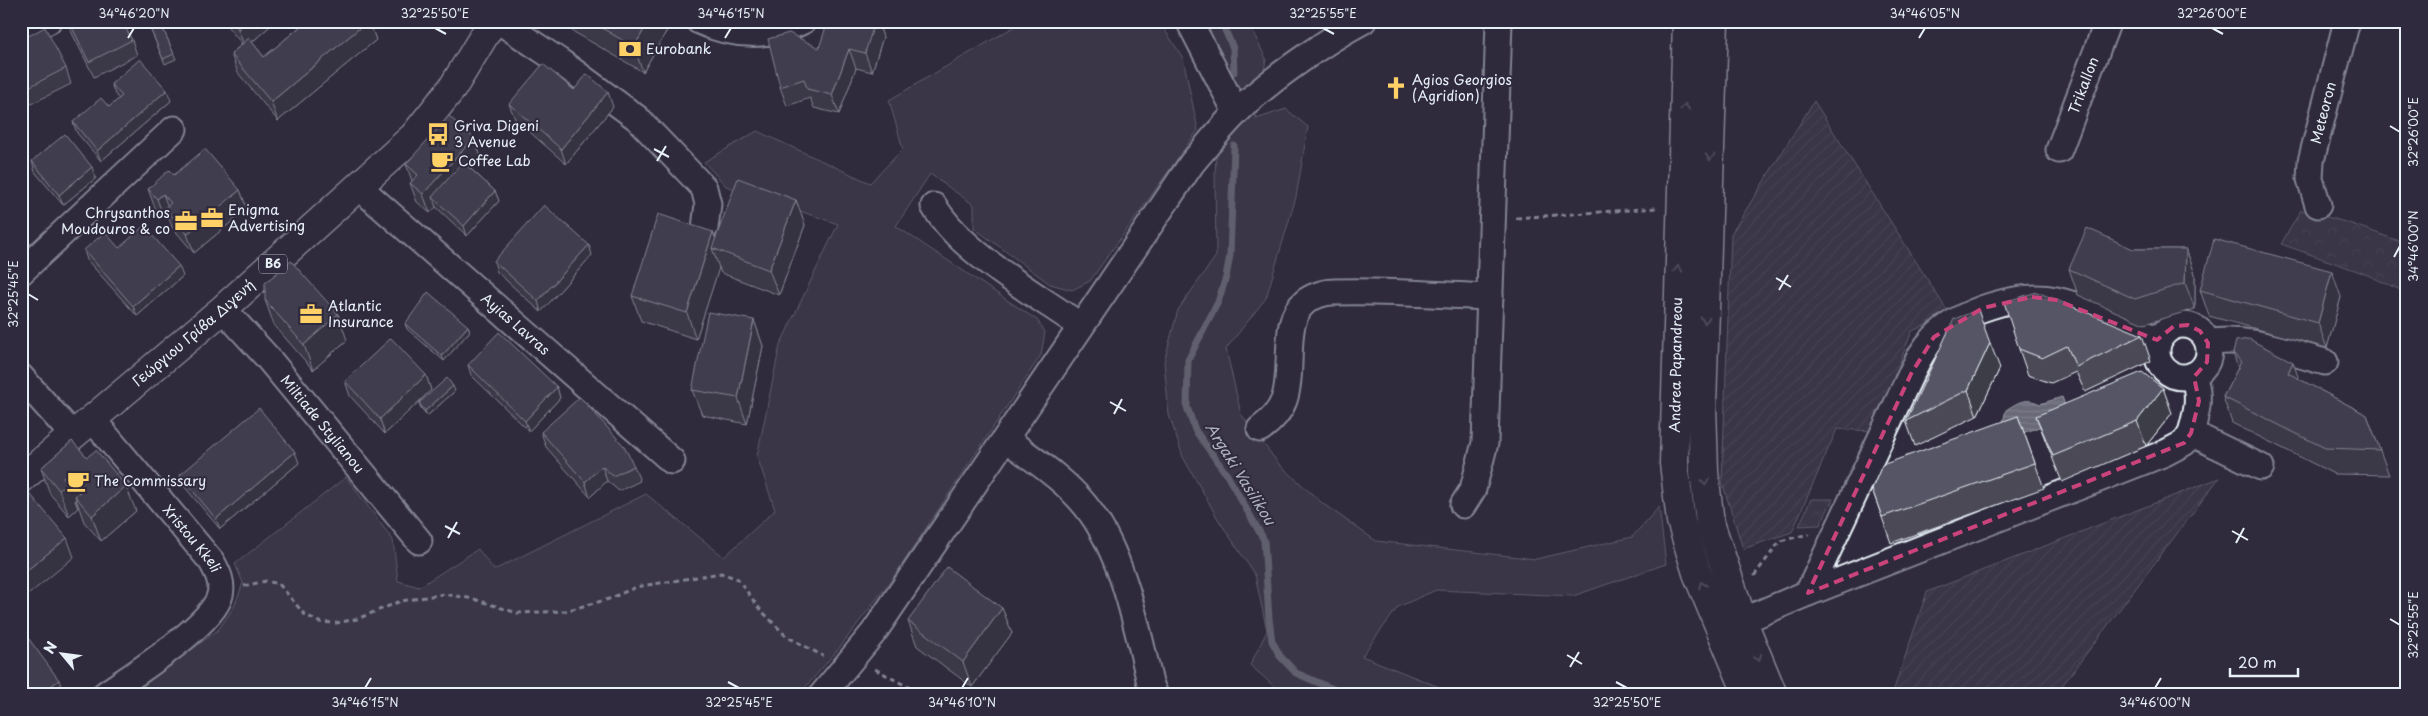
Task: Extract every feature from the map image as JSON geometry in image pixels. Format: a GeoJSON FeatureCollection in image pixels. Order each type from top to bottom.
{"type":"FeatureCollection","features":[{"type":"Feature","properties":{"kind":"street"},"geometry":{"type":"LineString","coordinates":[[21,33],[48,21]]}},
{"type":"Feature","properties":{"kind":"street","name":"Γεώργιου Γρίβα Διγενή"},"geometry":{"type":"LineString","coordinates":[[21,478],[224,308],[414,136],[453,87],[493,21]]}},
{"type":"Feature","properties":{"kind":"street"},"geometry":{"type":"LineString","coordinates":[[499,21],[562,63],[637,118],[704,188],[708,204],[705,228]]}},
{"type":"Feature","properties":{"kind":"street"},"geometry":{"type":"LineString","coordinates":[[699,21],[728,25],[747,34],[767,34],[789,29],[803,21]]}},
{"type":"Feature","properties":{"kind":"street"},"geometry":{"type":"LineString","coordinates":[[1189,21],[1236,112]]}},
{"type":"Feature","properties":{"kind":"street"},"geometry":{"type":"LineString","coordinates":[[822,695],[850,663],[1006,439],[1192,163],[1236,112],[1277,78],[1363,21]]}},
{"type":"Feature","properties":{"kind":"street"},"geometry":{"type":"LineString","coordinates":[[1463,505],[1473,489],[1485,443],[1499,21]]}},
{"type":"Feature","properties":{"kind":"street","name":"Andrea Papandreou"},"geometry":{"type":"LineString","coordinates":[[1687,21],[1674,463],[1681,521],[1697,573],[1732,626],[1773,695]]}},
{"type":"Feature","properties":{"kind":"street","name":"Andrea Papandreou"},"geometry":{"type":"LineString","coordinates":[[1714,21],[1702,406],[1704,472],[1710,523],[1748,695]]}},
{"type":"Feature","properties":{"kind":"street","name":"Trikallon"},"geometry":{"type":"LineString","coordinates":[[2059,150],[2108,21]]}},
{"type":"Feature","properties":{"kind":"street","name":"Meteoron"},"geometry":{"type":"LineString","coordinates":[[2318,205],[2310,180],[2311,162],[2347,21]]}},
{"type":"Feature","properties":{"kind":"street"},"geometry":{"type":"LineString","coordinates":[[21,272],[174,129]]}},
{"type":"Feature","properties":{"kind":"street","name":"Ayias Lavras"},"geometry":{"type":"LineString","coordinates":[[359,186],[672,461]]}},
{"type":"Feature","properties":{"kind":"street"},"geometry":{"type":"LineString","coordinates":[[934,206],[943,221],[971,249],[1082,326]]}},
{"type":"Feature","properties":{"kind":"street"},"geometry":{"type":"LineString","coordinates":[[1260,430],[1272,420],[1284,402],[1288,383],[1291,327],[1296,313],[1305,302],[1332,292],[1490,297]]}},
{"type":"Feature","properties":{"kind":"street"},"geometry":{"type":"LineString","coordinates":[[1808,593],[1920,357],[1934,337],[1953,324],[1983,308],[2032,297],[2056,300],[2158,340]]}},
{"type":"Feature","properties":{"kind":"street","name":"Miltiade Stylianou"},"geometry":{"type":"LineString","coordinates":[[224,308],[267,357],[419,541]]}},
{"type":"Feature","properties":{"kind":"street"},"geometry":{"type":"LineString","coordinates":[[2180,325],[2194,327],[2205,336],[2208,343],[2207,362],[2193,375],[2187,377],[2173,375],[2162,367],[2157,354],[2158,340],[2168,330],[2180,325]]}},
{"type":"Feature","properties":{"kind":"street"},"geometry":{"type":"LineString","coordinates":[[2208,343],[2222,340],[2250,343],[2324,362]]}},
{"type":"Feature","properties":{"kind":"street"},"geometry":{"type":"LineString","coordinates":[[1732,626],[1808,593],[2165,453],[2184,443],[2191,433],[2199,401],[2193,375]]}},
{"type":"Feature","properties":{"kind":"street","name":"Xristou Kkeli"},"geometry":{"type":"LineString","coordinates":[[21,377],[82,427],[212,562],[222,586],[220,597]]}},
{"type":"Feature","properties":{"kind":"street"},"geometry":{"type":"LineString","coordinates":[[2191,433],[2261,466]]}},
{"type":"Feature","properties":{"kind":"street"},"geometry":{"type":"LineString","coordinates":[[1006,439],[1067,486],[1085,505],[1099,526],[1126,585],[1150,683],[1155,695]]}},
{"type":"Feature","properties":{"kind":"street"},"geometry":{"type":"LineString","coordinates":[[104,695],[183,638],[213,610],[220,597]]}},
{"type":"Feature","properties":{"kind":"path"},"geometry":{"type":"LineString","coordinates":[[1492,220],[1681,206]]}},
{"type":"Feature","properties":{"kind":"path"},"geometry":{"type":"LineString","coordinates":[[1749,582],[1780,541],[1808,534],[1833,539]]}},
{"type":"Feature","properties":{"kind":"path"},"geometry":{"type":"LineString","coordinates":[[220,597],[249,584],[266,580],[279,584],[304,614],[319,622],[336,623],[357,619],[401,601],[444,594],[474,600],[517,613],[565,611],[610,599],[636,587],[721,574],[738,579],[758,607],[786,636],[923,695]]}},
{"type":"Feature","properties":{"kind":"highlighted area"},"geometry":{"type":"Polygon","coordinates":[[[2032,297],[2056,300],[2157,340],[2174,326],[2188,325],[2200,331],[2208,343],[2207,362],[2194,377],[2199,401],[2191,433],[2184,443],[1808,593],[1911,374],[1934,337],[1983,308],[2032,297]]]}},
{"type":"Feature","properties":{"kind":"green space"},"geometry":{"type":"Polygon","coordinates":[[[1024,21],[1159,21],[1183,58],[1198,130],[1090,281],[1072,290],[1050,284],[974,228],[974,205],[930,174],[896,226],[1037,320],[1045,332],[1041,355],[895,575],[840,647],[799,695],[131,695],[218,630],[234,607],[243,583],[235,564],[346,477],[393,540],[398,581],[419,587],[478,549],[494,570],[646,494],[724,557],[775,510],[757,456],[780,345],[838,224],[726,186],[704,162],[757,131],[870,183],[903,149],[889,100],[1024,21]]]}},
{"type":"Feature","properties":{"kind":"green space"},"geometry":{"type":"Polygon","coordinates":[[[1204,21],[1248,21],[1266,59],[1256,119],[1286,109],[1308,127],[1296,197],[1266,298],[1226,349],[1241,414],[1278,463],[1322,503],[1376,541],[1536,559],[1632,537],[1659,507],[1666,564],[1573,596],[1436,590],[1398,607],[1362,656],[1459,695],[1284,695],[1250,665],[1267,631],[1255,575],[1218,519],[1183,457],[1169,415],[1164,362],[1178,310],[1216,256],[1215,172],[1223,68],[1204,21]]]}},
{"type":"Feature","properties":{"kind":"green space"},"geometry":{"type":"Polygon","coordinates":[[[1814,101],[1950,315],[1912,331],[1873,431],[1837,429],[1792,532],[1743,549],[1722,482],[1731,234],[1814,101]]]}},
{"type":"Feature","properties":{"kind":"green space"},"geometry":{"type":"Polygon","coordinates":[[[2301,210],[2349,223],[2407,244],[2407,293],[2363,273],[2281,244],[2301,210]]]}},
{"type":"Feature","properties":{"kind":"green space"},"geometry":{"type":"Polygon","coordinates":[[[2219,478],[2055,695],[1892,695],[1927,592],[2219,478]]]}},
{"type":"Feature","properties":{"kind":"green space"},"geometry":{"type":"Polygon","coordinates":[[[1811,499],[1833,499],[1820,525],[1799,526],[1811,499]]]}},
{"type":"Feature","properties":{"kind":"water"},"geometry":{"type":"Polygon","coordinates":[[[2062,397],[2069,416],[1998,442],[2006,410],[2022,401],[2040,404],[2062,397]]]}},
{"type":"Feature","properties":{"kind":"building"},"geometry":{"type":"Polygon","coordinates":[[[69,21],[122,21],[132,40],[89,62],[69,21]]]}},
{"type":"Feature","properties":{"kind":"building"},"geometry":{"type":"Polygon","coordinates":[[[232,21],[247,21],[238,29],[232,21]]]}},
{"type":"Feature","properties":{"kind":"building"},"geometry":{"type":"Polygon","coordinates":[[[307,21],[368,21],[271,102],[231,54],[249,38],[264,57],[307,21]]]}},
{"type":"Feature","properties":{"kind":"building"},"geometry":{"type":"Polygon","coordinates":[[[590,21],[649,21],[634,47],[590,21]]]}},
{"type":"Feature","properties":{"kind":"building"},"geometry":{"type":"Polygon","coordinates":[[[828,21],[875,21],[865,53],[849,49],[832,95],[807,89],[804,79],[780,87],[768,39],[789,33],[819,48],[828,21]]]}},
{"type":"Feature","properties":{"kind":"building"},"geometry":{"type":"Polygon","coordinates":[[[161,24],[174,54],[163,59],[150,28],[161,24]]]}},
{"type":"Feature","properties":{"kind":"building"},"geometry":{"type":"Polygon","coordinates":[[[45,27],[66,68],[21,91],[21,40],[45,27]]]}},
{"type":"Feature","properties":{"kind":"building"},"geometry":{"type":"Polygon","coordinates":[[[140,59],[167,90],[97,151],[73,122],[101,98],[109,107],[122,96],[111,84],[140,59]]]}},
{"type":"Feature","properties":{"kind":"building"},"geometry":{"type":"Polygon","coordinates":[[[543,64],[574,90],[587,74],[608,92],[561,149],[509,104],[543,64]]]}},
{"type":"Feature","properties":{"kind":"building"},"geometry":{"type":"Polygon","coordinates":[[[449,116],[474,138],[423,194],[410,183],[418,175],[406,164],[449,116]]]}},
{"type":"Feature","properties":{"kind":"building"},"geometry":{"type":"Polygon","coordinates":[[[65,134],[92,167],[59,195],[32,161],[65,134]]]}},
{"type":"Feature","properties":{"kind":"building"},"geometry":{"type":"Polygon","coordinates":[[[205,149],[240,190],[187,234],[165,208],[171,203],[163,194],[157,199],[148,189],[169,170],[174,175],[205,149]]]}},
{"type":"Feature","properties":{"kind":"building"},"geometry":{"type":"Polygon","coordinates":[[[463,162],[495,191],[464,226],[432,197],[463,162]]]}},
{"type":"Feature","properties":{"kind":"building"},"geometry":{"type":"Polygon","coordinates":[[[738,178],[796,200],[769,270],[712,248],[738,178]]]}},
{"type":"Feature","properties":{"kind":"building"},"geometry":{"type":"Polygon","coordinates":[[[544,205],[589,245],[538,301],[494,261],[544,205]]]}},
{"type":"Feature","properties":{"kind":"building"},"geometry":{"type":"Polygon","coordinates":[[[658,214],[713,232],[687,313],[632,296],[658,214]]]}},
{"type":"Feature","properties":{"kind":"building"},"geometry":{"type":"Polygon","coordinates":[[[144,226],[179,266],[133,306],[84,250],[105,232],[119,248],[144,226]]]}},
{"type":"Feature","properties":{"kind":"building"},"geometry":{"type":"Polygon","coordinates":[[[2087,228],[2133,249],[2186,249],[2185,283],[2135,299],[2069,269],[2087,228]]]}},
{"type":"Feature","properties":{"kind":"building"},"geometry":{"type":"Polygon","coordinates":[[[2214,239],[2332,271],[2318,323],[2200,290],[2214,239]]]}},
{"type":"Feature","properties":{"kind":"building"},"geometry":{"type":"Polygon","coordinates":[[[291,261],[338,314],[304,345],[265,300],[265,283],[291,261]]]}},
{"type":"Feature","properties":{"kind":"building"},"geometry":{"type":"Polygon","coordinates":[[[428,292],[468,326],[442,356],[405,324],[428,292]]]}},
{"type":"Feature","properties":{"kind":"building"},"geometry":{"type":"Polygon","coordinates":[[[2037,292],[2142,335],[2076,367],[2067,346],[2042,358],[2019,349],[2004,302],[2037,292]]]}},
{"type":"Feature","properties":{"kind":"building"},"geometry":{"type":"Polygon","coordinates":[[[1978,310],[1990,343],[1968,390],[1906,421],[1954,319],[1978,310]]]}},
{"type":"Feature","properties":{"kind":"building"},"geometry":{"type":"Polygon","coordinates":[[[708,312],[754,320],[738,398],[692,390],[708,312]]]}},
{"type":"Feature","properties":{"kind":"building"},"geometry":{"type":"Polygon","coordinates":[[[499,332],[557,387],[525,421],[468,365],[499,332]]]}},
{"type":"Feature","properties":{"kind":"building"},"geometry":{"type":"Polygon","coordinates":[[[391,338],[426,375],[380,419],[345,381],[391,338]]]}},
{"type":"Feature","properties":{"kind":"building"},"geometry":{"type":"Polygon","coordinates":[[[2249,339],[2293,362],[2288,373],[2367,415],[2380,450],[2325,448],[2223,397],[2241,362],[2233,353],[2236,341],[2249,339]]]}},
{"type":"Feature","properties":{"kind":"building"},"geometry":{"type":"Polygon","coordinates":[[[2142,372],[2163,388],[2137,421],[2053,456],[2036,416],[2142,372]]]}},
{"type":"Feature","properties":{"kind":"building"},"geometry":{"type":"Polygon","coordinates":[[[447,378],[453,386],[425,411],[419,403],[447,378]]]}},
{"type":"Feature","properties":{"kind":"building"},"geometry":{"type":"Polygon","coordinates":[[[580,397],[624,446],[634,466],[613,476],[602,466],[585,482],[541,432],[580,397]]]}},
{"type":"Feature","properties":{"kind":"building"},"geometry":{"type":"Polygon","coordinates":[[[259,408],[295,452],[216,519],[180,475],[259,408]]]}},
{"type":"Feature","properties":{"kind":"building"},"geometry":{"type":"Polygon","coordinates":[[[2018,416],[2035,463],[1882,517],[1872,489],[1882,465],[2018,416]]]}},
{"type":"Feature","properties":{"kind":"building"},"geometry":{"type":"Polygon","coordinates":[[[72,441],[87,457],[96,450],[126,486],[92,516],[75,496],[85,487],[71,471],[63,477],[68,483],[59,490],[41,468],[72,441]]]}},
{"type":"Feature","properties":{"kind":"building"},"geometry":{"type":"Polygon","coordinates":[[[26,489],[67,538],[21,575],[21,493],[26,489]]]}},
{"type":"Feature","properties":{"kind":"building"},"geometry":{"type":"Polygon","coordinates":[[[947,567],[1002,608],[963,662],[908,621],[947,567]]]}},
{"type":"Feature","properties":{"kind":"building"},"geometry":{"type":"Polygon","coordinates":[[[21,631],[23,631],[59,680],[39,695],[21,695],[21,631]]]}},
{"type":"Feature","properties":{"kind":"waterway","name":"Argaki Vasilikou"},"geometry":{"type":"LineString","coordinates":[[1221,21],[1233,48],[1234,72]]}},
{"type":"Feature","properties":{"kind":"waterway","name":"Argaki Vasilikou"},"geometry":{"type":"LineString","coordinates":[[1234,146],[1230,255],[1226,277],[1218,302],[1188,360],[1187,407],[1195,430],[1227,475],[1264,540],[1272,641],[1280,656],[1296,673],[1347,695]]}},
{"type":"Feature","properties":{"kind":"place","name":"Eurobank"},"geometry":{"type":"Point","coordinates":[630,49]}},
{"type":"Feature","properties":{"kind":"place","name":"Agios Georgios (Agridion)"},"geometry":{"type":"Point","coordinates":[1396,88]}},
{"type":"Feature","properties":{"kind":"place","name":"Griva Digeni 3 Avenue"},"geometry":{"type":"Point","coordinates":[438,134]}},
{"type":"Feature","properties":{"kind":"place","name":"Coffee Lab"},"geometry":{"type":"Point","coordinates":[442,161]}},
{"type":"Feature","properties":{"kind":"place","name":"Enigma Advertising"},"geometry":{"type":"Point","coordinates":[212,218]}},
{"type":"Feature","properties":{"kind":"place","name":"Chrysanthos Moudouros & co"},"geometry":{"type":"Point","coordinates":[186,221]}},
{"type":"Feature","properties":{"kind":"place","name":"Atlantic Insurance"},"geometry":{"type":"Point","coordinates":[311,314]}},
{"type":"Feature","properties":{"kind":"place","name":"The Commissary"},"geometry":{"type":"Point","coordinates":[78,481]}}]}
